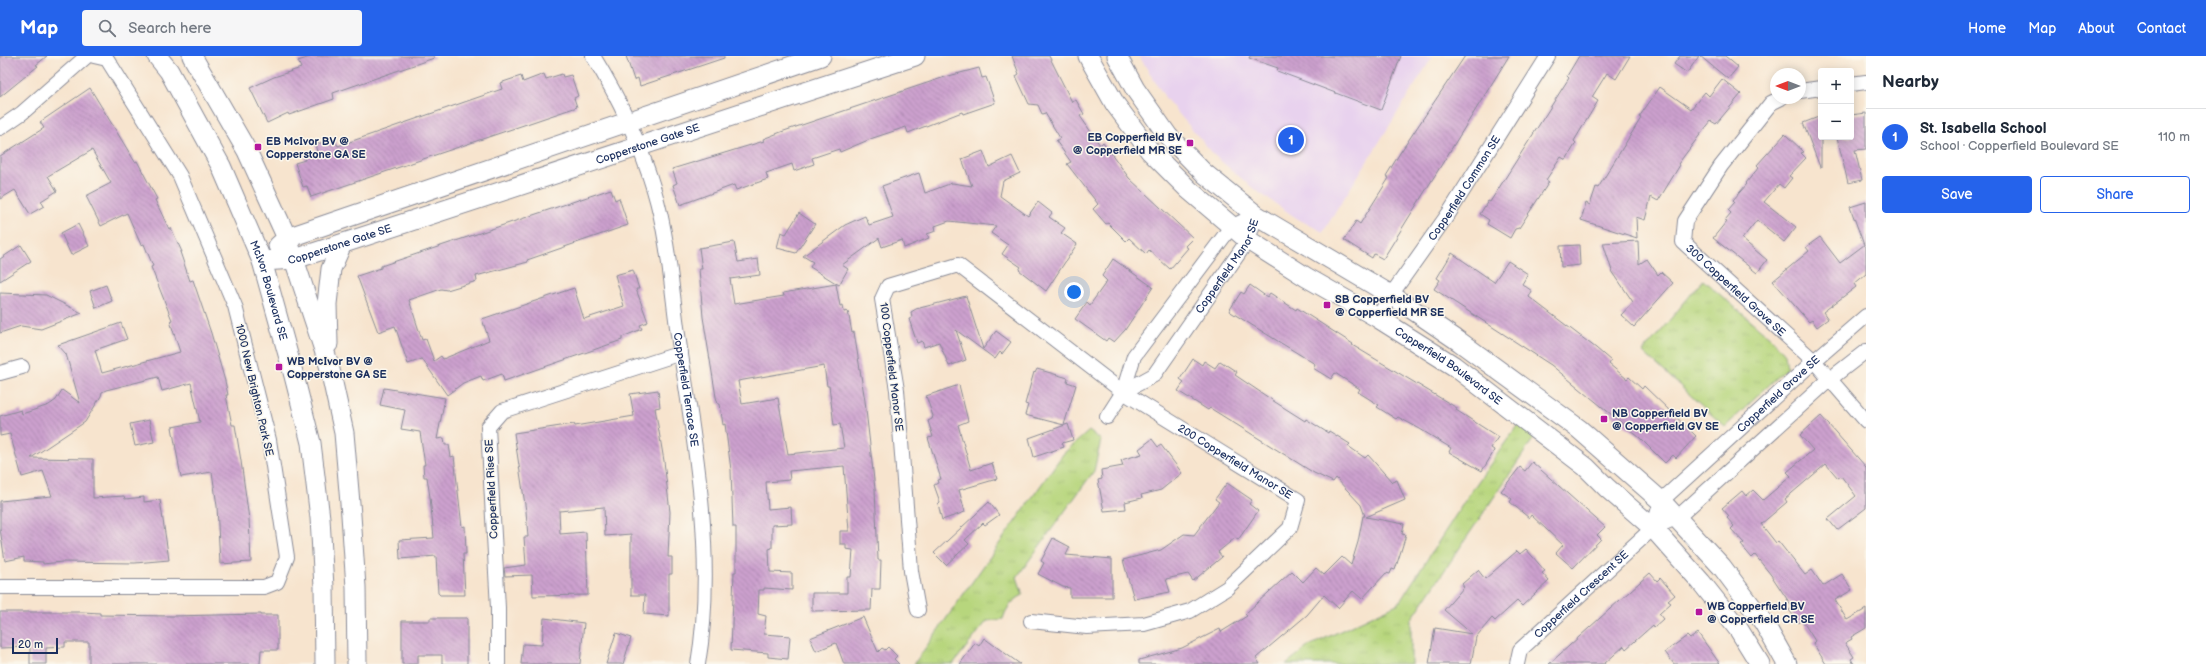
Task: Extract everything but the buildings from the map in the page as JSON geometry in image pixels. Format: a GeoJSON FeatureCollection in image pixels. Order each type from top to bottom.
{"type":"FeatureCollection","features":[{"type":"Feature","properties":{"kind":"street"},"geometry":{"type":"LineString","coordinates":[[0,128],[22,113],[87,56]]}},
{"type":"Feature","properties":{"kind":"street","name":"1000 New Brighton Park SE"},"geometry":{"type":"LineString","coordinates":[[0,587],[264,587],[277,582],[287,557],[269,440],[235,306],[180,176],[107,59],[94,56]]}},
{"type":"Feature","properties":{"kind":"street","name":"McIvor Boulevard SE"},"geometry":{"type":"LineString","coordinates":[[157,56],[168,71],[221,166],[262,261],[311,443],[320,518],[324,587],[325,664]]}},
{"type":"Feature","properties":{"kind":"street"},"geometry":{"type":"LineString","coordinates":[[192,56],[247,151],[287,238],[329,365],[344,433],[356,587],[357,664]]}},
{"type":"Feature","properties":{"kind":"street","name":"Copperfield Terrace SE"},"geometry":{"type":"LineString","coordinates":[[593,56],[604,74],[640,147],[654,192],[665,244],[681,354],[691,410],[701,494],[705,563],[698,664]]}},
{"type":"Feature","properties":{"kind":"street","name":"Copperstone Gate SE"},"geometry":{"type":"LineString","coordinates":[[262,261],[287,238],[821,56]]}},
{"type":"Feature","properties":{"kind":"street","name":"Copperstone Gate SE"},"geometry":{"type":"LineString","coordinates":[[262,261],[295,259],[915,56]]}},
{"type":"Feature","properties":{"kind":"street","name":"Copperfield Boulevard SE"},"geometry":{"type":"LineString","coordinates":[[1088,56],[1115,104],[1150,151],[1189,190],[1248,240],[1306,277],[1378,318],[1454,366],[1586,466],[1607,488],[1653,528],[1706,588],[1739,630],[1760,664]]}},
{"type":"Feature","properties":{"kind":"street"},"geometry":{"type":"LineString","coordinates":[[1117,56],[1135,89],[1168,136],[1204,173],[1256,215],[1391,295],[1579,429],[1661,501],[1678,517],[1722,566],[1764,623],[1787,664]]}},
{"type":"Feature","properties":{"kind":"street","name":"Copperfield Common SE"},"geometry":{"type":"LineString","coordinates":[[1378,318],[1391,295],[1449,213],[1548,56]]}},
{"type":"Feature","properties":{"kind":"street"},"geometry":{"type":"LineString","coordinates":[[1854,84],[1866,82]]}},
{"type":"Feature","properties":{"kind":"street"},"geometry":{"type":"LineString","coordinates":[[1806,90],[1818,88]]}},
{"type":"Feature","properties":{"kind":"street","name":"300 Copperfield Grove SE"},"geometry":{"type":"LineString","coordinates":[[1770,104],[1720,166],[1684,221],[1683,242],[1814,361]]}},
{"type":"Feature","properties":{"kind":"street","name":"Copperfield Manor SE"},"geometry":{"type":"LineString","coordinates":[[1107,417],[1123,392],[1134,356],[1231,227],[1256,215]]}},
{"type":"Feature","properties":{"kind":"street","name":"Copperfield Manor SE"},"geometry":{"type":"LineString","coordinates":[[1123,392],[1154,375],[1248,240],[1256,215]]}},
{"type":"Feature","properties":{"kind":"street"},"geometry":{"type":"LineString","coordinates":[[329,365],[327,304],[331,269],[342,244]]}},
{"type":"Feature","properties":{"kind":"street","name":"100 Copperfield Manor SE"},"geometry":{"type":"LineString","coordinates":[[918,610],[911,571],[897,390],[882,300],[888,286],[958,265],[1123,392]]}},
{"type":"Feature","properties":{"kind":"street"},"geometry":{"type":"LineString","coordinates":[[1814,361],[1866,316]]}},
{"type":"Feature","properties":{"kind":"street"},"geometry":{"type":"LineString","coordinates":[[1866,350],[1830,379],[1866,421]]}},
{"type":"Feature","properties":{"kind":"street","name":"Copperfield Rise SE"},"geometry":{"type":"LineString","coordinates":[[498,664],[498,608],[488,427],[502,411],[681,354]]}},
{"type":"Feature","properties":{"kind":"street","name":"Copperfield Grove SE"},"geometry":{"type":"LineString","coordinates":[[1653,528],[1678,517],[1830,379],[1814,361],[1661,501]]}},
{"type":"Feature","properties":{"kind":"street"},"geometry":{"type":"LineString","coordinates":[[0,373],[22,367]]}},
{"type":"Feature","properties":{"kind":"street","name":"200 Copperfield Manor SE"},"geometry":{"type":"LineString","coordinates":[[1031,620],[1087,627],[1144,624],[1190,611],[1227,588],[1290,528],[1298,500],[1123,392]]}},
{"type":"Feature","properties":{"kind":"street"},"geometry":{"type":"LineString","coordinates":[[1653,528],[1661,501]]}},
{"type":"Feature","properties":{"kind":"street","name":"Copperfield Crescent SE"},"geometry":{"type":"LineString","coordinates":[[1517,664],[1520,650],[1653,528]]}},
{"type":"Feature","properties":{"kind":"shaded area"},"geometry":{"type":"Polygon","coordinates":[[[1139,56],[1433,56],[1323,232],[1298,219],[1254,189],[1216,157],[1166,99],[1139,56]]]}},
{"type":"Feature","properties":{"kind":"green space"},"geometry":{"type":"Polygon","coordinates":[[[1703,280],[1773,340],[1785,354],[1787,368],[1725,427],[1643,352],[1703,280]]]}},
{"type":"Feature","properties":{"kind":"green space"},"geometry":{"type":"Polygon","coordinates":[[[1519,423],[1536,435],[1411,620],[1411,664],[1286,664],[1309,646],[1399,603],[1468,496],[1519,423]]]}},
{"type":"Feature","properties":{"kind":"green space"},"geometry":{"type":"Polygon","coordinates":[[[1089,431],[1101,440],[1094,471],[1017,577],[1023,595],[1010,605],[1003,619],[987,621],[953,664],[914,664],[1063,454],[1089,431]]]}},
{"type":"Feature","properties":{"kind":"place","name":"St. Isabella School"},"geometry":{"type":"Point","coordinates":[1291,140]}},
{"type":"Feature","properties":{"kind":"place","name":"EB Copperfield BV @ Copperfield MR SE"},"geometry":{"type":"Point","coordinates":[1190,143]}},
{"type":"Feature","properties":{"kind":"place","name":"EB McIvor BV @ Copperstone GA SE"},"geometry":{"type":"Point","coordinates":[258,147]}},
{"type":"Feature","properties":{"kind":"place","name":"SB Copperfield BV @ Copperfield MR SE"},"geometry":{"type":"Point","coordinates":[1327,305]}},
{"type":"Feature","properties":{"kind":"place","name":"WB McIvor BV @ Copperstone GA SE"},"geometry":{"type":"Point","coordinates":[279,367]}},
{"type":"Feature","properties":{"kind":"place","name":"NB Copperfield BV @ Copperfield GV SE"},"geometry":{"type":"Point","coordinates":[1604,419]}},
{"type":"Feature","properties":{"kind":"place","name":"WB Copperfield BV @ Copperfield CR SE"},"geometry":{"type":"Point","coordinates":[1699,612]}}]}
